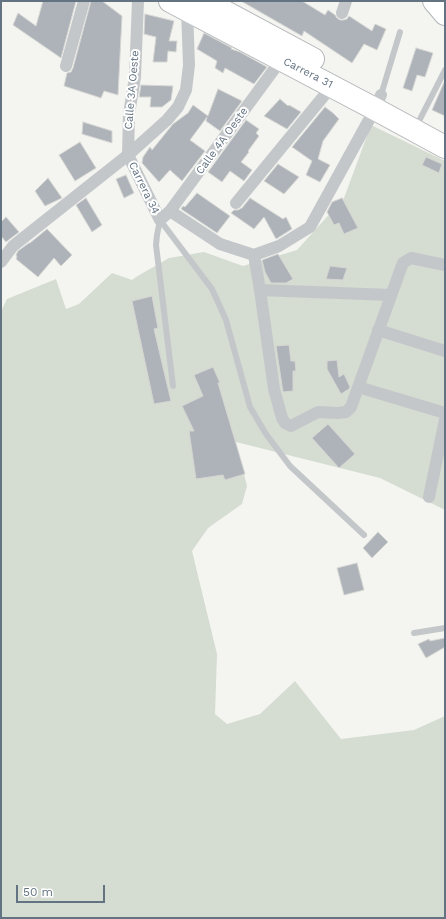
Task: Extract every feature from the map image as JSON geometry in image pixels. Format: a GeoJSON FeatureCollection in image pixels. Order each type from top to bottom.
{"type":"FeatureCollection","features":[{"type":"Feature","properties":{"kind":"highway"},"geometry":{"type":"LineString","coordinates":[[434,1],[445,14]]}},
{"type":"Feature","properties":{"kind":"highway","name":"Carrera 31"},"geometry":{"type":"LineString","coordinates":[[187,4],[281,60],[332,86],[378,102]]}},
{"type":"Feature","properties":{"kind":"highway","name":"Carrera 31"},"geometry":{"type":"LineString","coordinates":[[187,4],[409,119],[445,147]]}},
{"type":"Feature","properties":{"kind":"highway","name":"Carrera 31"},"geometry":{"type":"LineString","coordinates":[[409,119],[445,130]]}},
{"type":"Feature","properties":{"kind":"street"},"geometry":{"type":"LineString","coordinates":[[66,66],[84,1]]}},
{"type":"Feature","properties":{"kind":"street","name":"Calle 3A Oeste"},"geometry":{"type":"LineString","coordinates":[[128,155],[129,114],[135,77],[138,1]]}},
{"type":"Feature","properties":{"kind":"street"},"geometry":{"type":"LineString","coordinates":[[342,13],[346,1]]}},
{"type":"Feature","properties":{"kind":"street"},"geometry":{"type":"LineString","coordinates":[[1,262],[13,246],[128,155],[167,120],[178,107],[186,90],[189,65],[187,4]]}},
{"type":"Feature","properties":{"kind":"street","name":"Calle 4A Oeste"},"geometry":{"type":"LineString","coordinates":[[160,220],[170,211],[281,60]]}},
{"type":"Feature","properties":{"kind":"street"},"geometry":{"type":"LineString","coordinates":[[236,203],[332,86]]}},
{"type":"Feature","properties":{"kind":"street"},"geometry":{"type":"LineString","coordinates":[[170,211],[220,244],[254,255],[280,246],[310,227],[378,102]]}},
{"type":"Feature","properties":{"kind":"street","name":"Carrera 34"},"geometry":{"type":"LineString","coordinates":[[128,155],[160,220]]}},
{"type":"Feature","properties":{"kind":"street"},"geometry":{"type":"LineString","coordinates":[[254,255],[274,389],[282,418],[285,423],[291,426],[318,412],[346,412],[351,407],[403,263],[411,258],[445,265]]}},
{"type":"Feature","properties":{"kind":"street"},"geometry":{"type":"LineString","coordinates":[[260,290],[391,295]]}},
{"type":"Feature","properties":{"kind":"street"},"geometry":{"type":"LineString","coordinates":[[378,330],[445,351]]}},
{"type":"Feature","properties":{"kind":"street"},"geometry":{"type":"LineString","coordinates":[[358,387],[445,413]]}},
{"type":"Feature","properties":{"kind":"street"},"geometry":{"type":"LineString","coordinates":[[429,497],[445,420]]}},
{"type":"Feature","properties":{"kind":"lane"},"geometry":{"type":"LineString","coordinates":[[378,102],[400,32]]}},
{"type":"Feature","properties":{"kind":"lane"},"geometry":{"type":"LineString","coordinates":[[409,119],[445,70]]}},
{"type":"Feature","properties":{"kind":"lane"},"geometry":{"type":"LineString","coordinates":[[160,220],[156,246],[173,386]]}},
{"type":"Feature","properties":{"kind":"lane"},"geometry":{"type":"LineString","coordinates":[[160,220],[212,289],[226,320],[250,407],[266,434],[290,466],[364,535]]}},
{"type":"Feature","properties":{"kind":"lane"},"geometry":{"type":"LineString","coordinates":[[414,633],[445,628]]}},
{"type":"Feature","properties":{"kind":"shaded area"},"geometry":{"type":"Polygon","coordinates":[[[371,125],[445,161],[445,510],[380,478],[236,442],[247,486],[242,504],[208,528],[192,551],[217,654],[215,714],[227,724],[260,714],[295,681],[341,739],[414,730],[445,716],[445,918],[1,918],[1,311],[7,299],[56,279],[66,309],[79,304],[112,273],[132,280],[169,258],[204,252],[243,266],[297,250],[344,198],[371,125]]]}},
{"type":"Feature","properties":{"kind":"building"},"geometry":{"type":"Polygon","coordinates":[[[43,1],[76,1],[61,58],[13,25],[18,13],[36,26],[43,1]]]}},
{"type":"Feature","properties":{"kind":"building"},"geometry":{"type":"Polygon","coordinates":[[[91,1],[102,1],[122,16],[118,95],[104,91],[101,98],[64,86],[67,73],[71,72],[73,68],[91,1]]]}},
{"type":"Feature","properties":{"kind":"building"},"geometry":{"type":"Polygon","coordinates":[[[241,1],[302,1],[325,15],[328,10],[340,20],[347,19],[349,16],[372,31],[375,24],[386,29],[377,50],[364,44],[352,63],[304,31],[302,36],[241,1]]]}},
{"type":"Feature","properties":{"kind":"building"},"geometry":{"type":"Polygon","coordinates":[[[145,14],[174,21],[169,41],[177,41],[176,52],[168,51],[167,62],[153,62],[156,37],[144,34],[145,14]]]}},
{"type":"Feature","properties":{"kind":"building"},"geometry":{"type":"Polygon","coordinates":[[[204,33],[232,48],[231,49],[240,52],[267,67],[254,84],[225,68],[223,73],[215,68],[217,61],[197,49],[204,33]]]}},
{"type":"Feature","properties":{"kind":"building"},"geometry":{"type":"Polygon","coordinates":[[[416,48],[433,53],[425,77],[417,75],[412,91],[403,88],[416,48]]]}},
{"type":"Feature","properties":{"kind":"building"},"geometry":{"type":"Polygon","coordinates":[[[445,80],[445,116],[432,110],[445,80]]]}},
{"type":"Feature","properties":{"kind":"building"},"geometry":{"type":"Polygon","coordinates":[[[141,85],[173,86],[171,100],[162,107],[150,107],[151,97],[139,97],[141,85]]]}},
{"type":"Feature","properties":{"kind":"building"},"geometry":{"type":"Polygon","coordinates":[[[218,89],[242,101],[220,131],[206,121],[207,117],[190,140],[205,151],[182,181],[170,170],[159,182],[142,163],[143,157],[150,147],[152,150],[173,124],[188,113],[193,105],[208,116],[218,89]]]}},
{"type":"Feature","properties":{"kind":"building"},"geometry":{"type":"Polygon","coordinates":[[[280,99],[288,106],[289,105],[301,112],[287,129],[264,116],[280,99]]]}},
{"type":"Feature","properties":{"kind":"building"},"geometry":{"type":"Polygon","coordinates":[[[325,107],[339,119],[323,141],[318,159],[330,165],[320,182],[306,175],[312,161],[292,147],[325,107]]]}},
{"type":"Feature","properties":{"kind":"building"},"geometry":{"type":"Polygon","coordinates":[[[246,120],[259,129],[256,133],[259,136],[241,162],[252,170],[244,181],[230,171],[222,182],[208,172],[246,120]]]}},
{"type":"Feature","properties":{"kind":"building"},"geometry":{"type":"Polygon","coordinates":[[[83,122],[112,131],[112,143],[82,134],[83,122]]]}},
{"type":"Feature","properties":{"kind":"building"},"geometry":{"type":"Polygon","coordinates":[[[80,142],[96,168],[75,181],[59,155],[80,142]]]}},
{"type":"Feature","properties":{"kind":"building"},"geometry":{"type":"Polygon","coordinates":[[[426,157],[442,164],[439,173],[422,165],[426,157]]]}},
{"type":"Feature","properties":{"kind":"building"},"geometry":{"type":"Polygon","coordinates":[[[278,164],[299,177],[284,194],[264,181],[278,164]]]}},
{"type":"Feature","properties":{"kind":"building"},"geometry":{"type":"Polygon","coordinates":[[[126,175],[134,193],[124,198],[116,179],[126,175]]]}},
{"type":"Feature","properties":{"kind":"building"},"geometry":{"type":"Polygon","coordinates":[[[48,178],[62,198],[45,206],[35,191],[48,178]]]}},
{"type":"Feature","properties":{"kind":"building"},"geometry":{"type":"Polygon","coordinates":[[[197,193],[230,216],[217,233],[181,209],[183,206],[185,207],[197,193]]]}},
{"type":"Feature","properties":{"kind":"building"},"geometry":{"type":"Polygon","coordinates":[[[86,198],[102,225],[92,232],[76,205],[86,198]]]}},
{"type":"Feature","properties":{"kind":"building"},"geometry":{"type":"Polygon","coordinates":[[[250,198],[283,219],[286,217],[292,229],[276,239],[264,217],[254,229],[231,213],[234,210],[242,208],[250,198]]]}},
{"type":"Feature","properties":{"kind":"building"},"geometry":{"type":"Polygon","coordinates":[[[342,198],[358,228],[344,234],[339,223],[334,225],[327,212],[332,202],[342,198]]]}},
{"type":"Feature","properties":{"kind":"building"},"geometry":{"type":"Polygon","coordinates":[[[6,217],[19,232],[6,242],[1,236],[1,222],[6,217]]]}},
{"type":"Feature","properties":{"kind":"building"},"geometry":{"type":"Polygon","coordinates":[[[47,229],[72,255],[61,266],[54,258],[38,277],[16,259],[16,255],[18,251],[47,229]]]}},
{"type":"Feature","properties":{"kind":"building"},"geometry":{"type":"Polygon","coordinates":[[[278,254],[293,279],[286,283],[271,283],[265,272],[262,260],[278,254]]]}},
{"type":"Feature","properties":{"kind":"building"},"geometry":{"type":"Polygon","coordinates":[[[330,266],[347,268],[343,280],[326,279],[330,266]]]}},
{"type":"Feature","properties":{"kind":"building"},"geometry":{"type":"Polygon","coordinates":[[[152,296],[158,328],[154,329],[171,401],[154,404],[132,301],[152,296]]]}},
{"type":"Feature","properties":{"kind":"building"},"geometry":{"type":"Polygon","coordinates":[[[289,345],[291,361],[295,361],[296,371],[293,371],[293,391],[283,392],[276,346],[289,345]]]}},
{"type":"Feature","properties":{"kind":"building"},"geometry":{"type":"Polygon","coordinates":[[[337,360],[339,377],[344,374],[350,387],[341,394],[327,369],[327,361],[337,360]]]}},
{"type":"Feature","properties":{"kind":"building"},"geometry":{"type":"Polygon","coordinates":[[[213,367],[220,383],[218,383],[245,474],[225,480],[223,475],[196,479],[189,431],[194,431],[182,406],[203,396],[194,375],[213,367]]]}},
{"type":"Feature","properties":{"kind":"building"},"geometry":{"type":"Polygon","coordinates":[[[328,424],[355,454],[339,468],[312,438],[328,424]]]}},
{"type":"Feature","properties":{"kind":"building"},"geometry":{"type":"Polygon","coordinates":[[[378,532],[388,542],[372,558],[363,548],[378,532]]]}},
{"type":"Feature","properties":{"kind":"building"},"geometry":{"type":"Polygon","coordinates":[[[357,563],[364,590],[344,595],[337,568],[357,563]]]}},
{"type":"Feature","properties":{"kind":"building"},"geometry":{"type":"Polygon","coordinates":[[[445,638],[445,647],[426,658],[418,644],[429,639],[430,641],[445,638]]]}}]}
